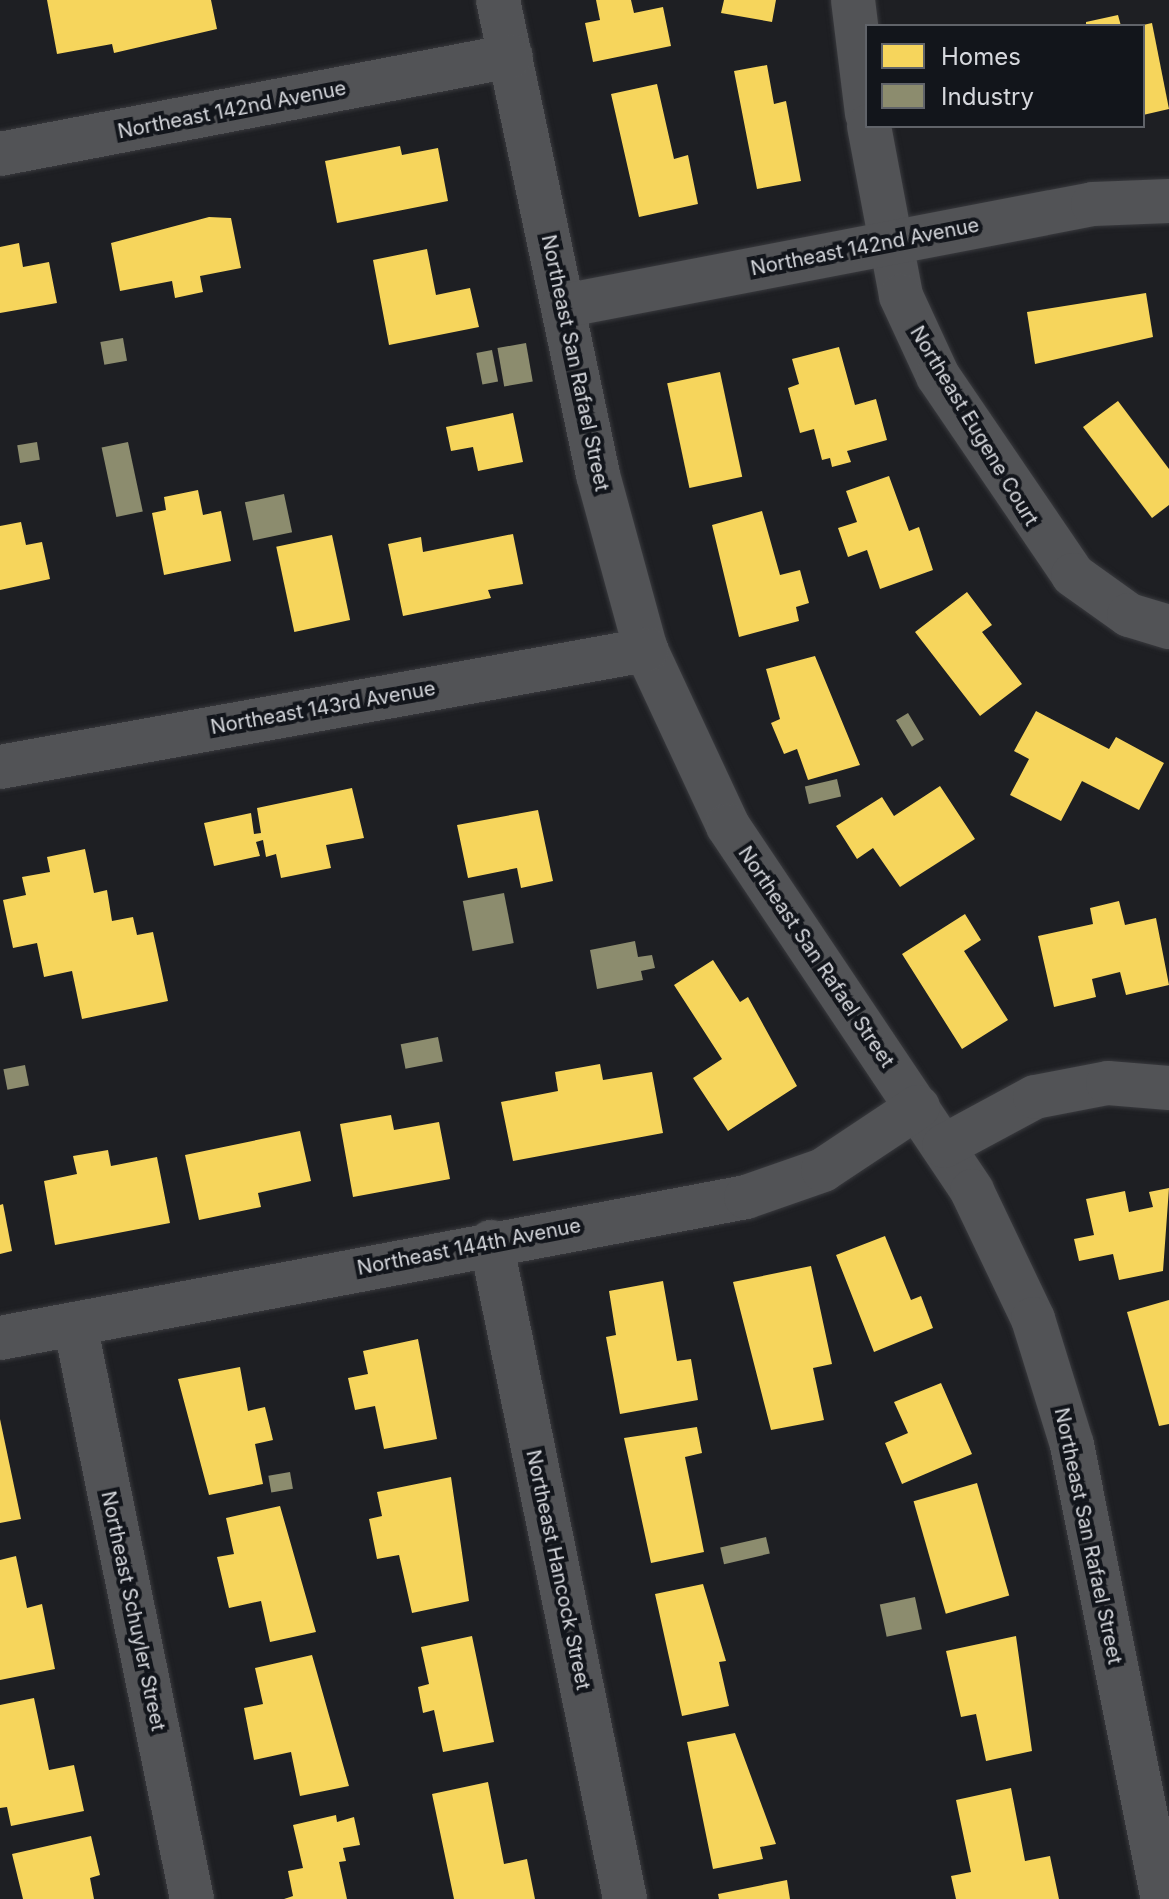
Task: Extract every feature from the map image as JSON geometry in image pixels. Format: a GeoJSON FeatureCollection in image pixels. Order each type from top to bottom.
{"type":"FeatureCollection","features":[{"type":"Feature","properties":{"kind":"street","name":"Northeast San Rafael Street"},"geometry":{"type":"LineString","coordinates":[[498,0],[612,535],[646,650],[728,826],[944,1146],[1009,1263],[1058,1392],[1163,1899]]}},
{"type":"Feature","properties":{"kind":"street"},"geometry":{"type":"LineString","coordinates":[[853,0],[865,98]]}},
{"type":"Feature","properties":{"kind":"street","name":"Northeast 142nd Avenue"},"geometry":{"type":"LineString","coordinates":[[0,154],[511,56]]}},
{"type":"Feature","properties":{"kind":"street","name":"Northeast Eugene Court"},"geometry":{"type":"LineString","coordinates":[[869,128],[889,242],[914,334],[1010,491],[1073,575],[1129,615],[1169,627]]}},
{"type":"Feature","properties":{"kind":"street","name":"Northeast 142nd Avenue"},"geometry":{"type":"LineString","coordinates":[[563,306],[1093,204],[1169,201]]}},
{"type":"Feature","properties":{"kind":"street","name":"Northeast 143rd Avenue"},"geometry":{"type":"LineString","coordinates":[[0,767],[646,650]]}},
{"type":"Feature","properties":{"kind":"street"},"geometry":{"type":"LineString","coordinates":[[944,1146],[1004,1111],[1075,1087],[1169,1088]]}},
{"type":"Feature","properties":{"kind":"street","name":"Northeast 144th Avenue"},"geometry":{"type":"LineString","coordinates":[[0,1338],[779,1189],[823,1170],[918,1107]]}},
{"type":"Feature","properties":{"kind":"street","name":"Northeast Hancock Street"},"geometry":{"type":"LineString","coordinates":[[491,1242],[625,1899]]}},
{"type":"Feature","properties":{"kind":"street","name":"Northeast Schuyler Street"},"geometry":{"type":"LineString","coordinates":[[75,1324],[192,1899]]}},
{"type":"Feature","properties":{"kind":"building: Homes"},"geometry":{"type":"Polygon","coordinates":[[[47,0],[211,0],[217,29],[114,53],[112,44],[57,54],[47,0]]]}},
{"type":"Feature","properties":{"kind":"building: Homes"},"geometry":{"type":"Polygon","coordinates":[[[596,0],[631,0],[634,13],[663,7],[671,46],[593,62],[585,23],[600,20],[596,0]]]}},
{"type":"Feature","properties":{"kind":"building: Homes"},"geometry":{"type":"Polygon","coordinates":[[[724,0],[776,0],[772,22],[721,13],[724,0]]]}},
{"type":"Feature","properties":{"kind":"building: Homes"},"geometry":{"type":"Polygon","coordinates":[[[1118,15],[1120,24],[1086,24],[1118,15]]]}},
{"type":"Feature","properties":{"kind":"building: Homes"},"geometry":{"type":"Polygon","coordinates":[[[1152,23],[1169,109],[1145,115],[1145,25],[1152,23]]]}},
{"type":"Feature","properties":{"kind":"building: Homes"},"geometry":{"type":"Polygon","coordinates":[[[767,65],[774,104],[786,101],[801,181],[757,189],[734,71],[767,65]]]}},
{"type":"Feature","properties":{"kind":"building: Homes"},"geometry":{"type":"Polygon","coordinates":[[[657,84],[674,159],[688,155],[698,204],[639,217],[611,94],[657,84]]]}},
{"type":"Feature","properties":{"kind":"building: Homes"},"geometry":{"type":"Polygon","coordinates":[[[400,146],[402,155],[438,148],[448,201],[337,223],[325,161],[400,146]]]}},
{"type":"Feature","properties":{"kind":"building: Homes"},"geometry":{"type":"Polygon","coordinates":[[[209,217],[231,218],[241,268],[200,276],[203,292],[175,298],[172,281],[120,291],[111,243],[209,217]]]}},
{"type":"Feature","properties":{"kind":"building: Homes"},"geometry":{"type":"Polygon","coordinates":[[[19,243],[23,267],[49,262],[57,303],[0,313],[0,247],[19,243]]]}},
{"type":"Feature","properties":{"kind":"building: Homes"},"geometry":{"type":"Polygon","coordinates":[[[427,249],[436,295],[470,288],[479,327],[389,345],[373,260],[427,249]]]}},
{"type":"Feature","properties":{"kind":"building: Homes"},"geometry":{"type":"Polygon","coordinates":[[[1146,293],[1153,337],[1035,364],[1027,312],[1146,293]]]}},
{"type":"Feature","properties":{"kind":"building: Homes"},"geometry":{"type":"Polygon","coordinates":[[[839,347],[855,405],[876,399],[887,440],[847,451],[851,462],[832,467],[830,458],[822,460],[814,429],[800,433],[788,388],[799,384],[792,359],[839,347]]]}},
{"type":"Feature","properties":{"kind":"building: Homes"},"geometry":{"type":"Polygon","coordinates":[[[720,372],[742,477],[689,488],[667,383],[720,372]]]}},
{"type":"Feature","properties":{"kind":"building: Homes"},"geometry":{"type":"Polygon","coordinates":[[[1118,401],[1169,469],[1169,505],[1152,518],[1083,427],[1118,401]]]}},
{"type":"Feature","properties":{"kind":"building: Homes"},"geometry":{"type":"Polygon","coordinates":[[[513,413],[523,462],[478,471],[473,447],[451,451],[446,427],[513,413]]]}},
{"type":"Feature","properties":{"kind":"building: Homes"},"geometry":{"type":"Polygon","coordinates":[[[889,476],[909,531],[919,527],[933,570],[880,589],[867,550],[848,557],[838,528],[857,522],[846,491],[889,476]]]}},
{"type":"Feature","properties":{"kind":"building: Homes"},"geometry":{"type":"Polygon","coordinates":[[[198,490],[203,515],[221,511],[231,561],[164,575],[152,513],[166,510],[164,497],[198,490]]]}},
{"type":"Feature","properties":{"kind":"building: Homes"},"geometry":{"type":"Polygon","coordinates":[[[762,511],[780,575],[800,570],[809,603],[796,607],[799,621],[739,637],[712,525],[762,511]]]}},
{"type":"Feature","properties":{"kind":"building: Homes"},"geometry":{"type":"Polygon","coordinates":[[[21,522],[26,545],[42,542],[50,579],[0,590],[0,526],[21,522]]]}},
{"type":"Feature","properties":{"kind":"building: Homes"},"geometry":{"type":"Polygon","coordinates":[[[513,534],[523,584],[488,590],[491,598],[403,616],[388,544],[421,537],[423,552],[513,534]]]}},
{"type":"Feature","properties":{"kind":"building: Homes"},"geometry":{"type":"Polygon","coordinates":[[[332,535],[350,620],[294,632],[276,547],[332,535]]]}},
{"type":"Feature","properties":{"kind":"building: Homes"},"geometry":{"type":"Polygon","coordinates":[[[967,592],[992,625],[982,632],[1022,684],[980,716],[915,632],[967,592]]]}},
{"type":"Feature","properties":{"kind":"building: Homes"},"geometry":{"type":"Polygon","coordinates":[[[815,656],[860,765],[808,780],[797,749],[784,754],[771,723],[780,719],[766,669],[815,656]]]}},
{"type":"Feature","properties":{"kind":"building: Homes"},"geometry":{"type":"Polygon","coordinates":[[[1036,711],[1109,749],[1116,737],[1164,763],[1139,810],[1082,781],[1061,821],[1010,795],[1029,759],[1014,751],[1036,711]]]}},
{"type":"Feature","properties":{"kind":"building: Homes"},"geometry":{"type":"Polygon","coordinates":[[[940,786],[975,839],[900,887],[873,848],[857,859],[836,826],[882,797],[894,816],[940,786]]]}},
{"type":"Feature","properties":{"kind":"building: Homes"},"geometry":{"type":"Polygon","coordinates":[[[352,788],[364,838],[326,845],[331,868],[281,878],[276,854],[266,857],[263,840],[256,842],[260,856],[214,866],[204,823],[251,813],[254,834],[261,833],[257,808],[352,788]]]}},
{"type":"Feature","properties":{"kind":"building: Homes"},"geometry":{"type":"Polygon","coordinates":[[[538,810],[553,881],[521,888],[517,868],[468,878],[457,825],[538,810]]]}},
{"type":"Feature","properties":{"kind":"building: Homes"},"geometry":{"type":"Polygon","coordinates":[[[85,849],[94,893],[107,890],[112,921],[133,917],[137,935],[153,932],[168,1001],[82,1019],[72,971],[44,977],[37,943],[13,948],[3,900],[26,895],[22,877],[50,872],[47,857],[85,849]]]}},
{"type":"Feature","properties":{"kind":"building: Homes"},"geometry":{"type":"Polygon","coordinates":[[[1119,901],[1125,925],[1156,918],[1169,985],[1126,995],[1120,972],[1092,979],[1096,997],[1054,1007],[1038,936],[1093,924],[1090,908],[1119,901]]]}},
{"type":"Feature","properties":{"kind":"building: Homes"},"geometry":{"type":"Polygon","coordinates":[[[965,914],[981,940],[964,951],[1008,1020],[962,1049],[902,954],[965,914]]]}},
{"type":"Feature","properties":{"kind":"building: Homes"},"geometry":{"type":"Polygon","coordinates":[[[713,960],[740,1002],[748,997],[797,1086],[728,1131],[693,1078],[722,1059],[674,985],[713,960]]]}},
{"type":"Feature","properties":{"kind":"building: Homes"},"geometry":{"type":"Polygon","coordinates":[[[600,1064],[603,1080],[652,1072],[663,1133],[513,1161],[501,1102],[558,1091],[555,1072],[600,1064]]]}},
{"type":"Feature","properties":{"kind":"building: Homes"},"geometry":{"type":"Polygon","coordinates":[[[391,1115],[394,1130],[439,1122],[450,1179],[353,1197],[340,1124],[391,1115]]]}},
{"type":"Feature","properties":{"kind":"building: Homes"},"geometry":{"type":"Polygon","coordinates":[[[300,1131],[311,1181],[258,1193],[261,1207],[199,1220],[185,1155],[300,1131]]]}},
{"type":"Feature","properties":{"kind":"building: Homes"},"geometry":{"type":"Polygon","coordinates":[[[108,1150],[111,1166],[157,1157],[170,1223],[55,1245],[44,1181],[77,1174],[73,1156],[108,1150]]]}},
{"type":"Feature","properties":{"kind":"building: Homes"},"geometry":{"type":"Polygon","coordinates":[[[1169,1188],[1163,1271],[1119,1280],[1113,1254],[1079,1261],[1074,1239],[1094,1235],[1086,1199],[1125,1191],[1129,1212],[1153,1207],[1149,1192],[1169,1188]]]}},
{"type":"Feature","properties":{"kind":"building: Homes"},"geometry":{"type":"Polygon","coordinates":[[[3,1204],[12,1251],[0,1254],[0,1205],[3,1204]]]}},
{"type":"Feature","properties":{"kind":"building: Homes"},"geometry":{"type":"Polygon","coordinates":[[[885,1236],[911,1300],[921,1296],[933,1328],[874,1352],[836,1255],[885,1236]]]}},
{"type":"Feature","properties":{"kind":"building: Homes"},"geometry":{"type":"Polygon","coordinates":[[[811,1266],[832,1364],[813,1368],[824,1420],[771,1430],[733,1282],[811,1266]]]}},
{"type":"Feature","properties":{"kind":"building: Homes"},"geometry":{"type":"Polygon","coordinates":[[[663,1281],[677,1361],[691,1359],[698,1400],[620,1414],[606,1337],[616,1335],[609,1291],[663,1281]]]}},
{"type":"Feature","properties":{"kind":"building: Homes"},"geometry":{"type":"Polygon","coordinates":[[[1169,1300],[1169,1424],[1159,1426],[1127,1312],[1169,1300]]]}},
{"type":"Feature","properties":{"kind":"building: Homes"},"geometry":{"type":"Polygon","coordinates":[[[418,1339],[437,1439],[384,1449],[375,1406],[355,1410],[348,1378],[368,1374],[363,1351],[418,1339]]]}},
{"type":"Feature","properties":{"kind":"building: Homes"},"geometry":{"type":"Polygon","coordinates":[[[240,1367],[248,1411],[265,1407],[273,1440],[255,1444],[263,1484],[209,1495],[178,1379],[240,1367]]]}},
{"type":"Feature","properties":{"kind":"building: Homes"},"geometry":{"type":"Polygon","coordinates":[[[941,1383],[972,1454],[902,1484],[885,1443],[908,1433],[894,1402],[941,1383]]]}},
{"type":"Feature","properties":{"kind":"building: Homes"},"geometry":{"type":"Polygon","coordinates":[[[0,1419],[21,1519],[0,1523],[0,1419]]]}},
{"type":"Feature","properties":{"kind":"building: Homes"},"geometry":{"type":"Polygon","coordinates":[[[697,1427],[702,1453],[685,1457],[704,1552],[651,1563],[624,1438],[697,1427]]]}},
{"type":"Feature","properties":{"kind":"building: Homes"},"geometry":{"type":"Polygon","coordinates":[[[451,1477],[469,1601],[412,1613],[399,1555],[377,1559],[369,1519],[382,1516],[377,1492],[451,1477]]]}},
{"type":"Feature","properties":{"kind":"building: Homes"},"geometry":{"type":"Polygon","coordinates":[[[977,1483],[1009,1595],[946,1614],[914,1501],[977,1483]]]}},
{"type":"Feature","properties":{"kind":"building: Homes"},"geometry":{"type":"Polygon","coordinates":[[[280,1506],[316,1632],[270,1642],[261,1601],[229,1608],[217,1557],[234,1554],[226,1518],[280,1506]]]}},
{"type":"Feature","properties":{"kind":"building: Homes"},"geometry":{"type":"Polygon","coordinates":[[[16,1556],[27,1608],[42,1604],[55,1669],[0,1680],[0,1560],[16,1556]]]}},
{"type":"Feature","properties":{"kind":"building: Homes"},"geometry":{"type":"Polygon","coordinates":[[[703,1584],[726,1661],[719,1662],[729,1706],[682,1716],[655,1594],[703,1584]]]}},
{"type":"Feature","properties":{"kind":"building: Homes"},"geometry":{"type":"Polygon","coordinates":[[[472,1636],[494,1742],[443,1752],[434,1710],[423,1713],[418,1687],[429,1684],[421,1647],[472,1636]]]}},
{"type":"Feature","properties":{"kind":"building: Homes"},"geometry":{"type":"Polygon","coordinates":[[[1016,1636],[1032,1751],[986,1761],[976,1714],[961,1717],[946,1651],[1016,1636]]]}},
{"type":"Feature","properties":{"kind":"building: Homes"},"geometry":{"type":"Polygon","coordinates":[[[312,1655],[349,1786],[300,1796],[291,1752],[254,1760],[244,1708],[263,1704],[255,1668],[312,1655]]]}},
{"type":"Feature","properties":{"kind":"building: Homes"},"geometry":{"type":"Polygon","coordinates":[[[34,1698],[49,1770],[74,1765],[84,1811],[11,1826],[7,1807],[0,1808],[0,1705],[34,1698]]]}},
{"type":"Feature","properties":{"kind":"building: Homes"},"geometry":{"type":"Polygon","coordinates":[[[735,1733],[776,1844],[760,1847],[763,1859],[713,1869],[687,1742],[735,1733]]]}},
{"type":"Feature","properties":{"kind":"building: Homes"},"geometry":{"type":"Polygon","coordinates":[[[488,1782],[504,1864],[527,1859],[535,1899],[454,1899],[432,1794],[488,1782]]]}},
{"type":"Feature","properties":{"kind":"building: Homes"},"geometry":{"type":"Polygon","coordinates":[[[1011,1788],[1025,1861],[1050,1856],[1059,1899],[956,1899],[951,1876],[971,1872],[956,1800],[1011,1788]]]}},
{"type":"Feature","properties":{"kind":"building: Homes"},"geometry":{"type":"Polygon","coordinates":[[[336,1815],[337,1822],[354,1817],[360,1845],[343,1848],[346,1861],[339,1862],[347,1899],[284,1899],[293,1896],[288,1871],[303,1868],[293,1825],[336,1815]]]}},
{"type":"Feature","properties":{"kind":"building: Homes"},"geometry":{"type":"Polygon","coordinates":[[[91,1836],[100,1875],[90,1878],[94,1899],[23,1899],[12,1854],[91,1836]]]}},
{"type":"Feature","properties":{"kind":"building: Homes"},"geometry":{"type":"Polygon","coordinates":[[[787,1880],[790,1899],[719,1899],[718,1894],[787,1880]]]}},
{"type":"Feature","properties":{"kind":"building: Industry"},"geometry":{"type":"Polygon","coordinates":[[[123,338],[127,361],[104,365],[100,342],[123,338]]]}},
{"type":"Feature","properties":{"kind":"building: Industry"},"geometry":{"type":"Polygon","coordinates":[[[526,343],[533,381],[504,386],[497,348],[526,343]]]}},
{"type":"Feature","properties":{"kind":"building: Industry"},"geometry":{"type":"Polygon","coordinates":[[[492,350],[498,381],[482,384],[476,353],[492,350]]]}},
{"type":"Feature","properties":{"kind":"building: Industry"},"geometry":{"type":"Polygon","coordinates":[[[37,442],[40,460],[20,463],[17,445],[37,442]]]}},
{"type":"Feature","properties":{"kind":"building: Industry"},"geometry":{"type":"Polygon","coordinates":[[[128,442],[143,511],[116,517],[102,448],[128,442]]]}},
{"type":"Feature","properties":{"kind":"building: Industry"},"geometry":{"type":"Polygon","coordinates":[[[284,494],[292,532],[253,540],[245,502],[284,494]]]}},
{"type":"Feature","properties":{"kind":"building: Industry"},"geometry":{"type":"Polygon","coordinates":[[[908,713],[924,740],[912,747],[896,720],[908,713]]]}},
{"type":"Feature","properties":{"kind":"building: Industry"},"geometry":{"type":"Polygon","coordinates":[[[837,779],[841,797],[809,804],[805,786],[837,779]]]}},
{"type":"Feature","properties":{"kind":"building: Industry"},"geometry":{"type":"Polygon","coordinates":[[[504,893],[514,943],[473,951],[463,901],[504,893]]]}},
{"type":"Feature","properties":{"kind":"building: Industry"},"geometry":{"type":"Polygon","coordinates":[[[635,941],[638,957],[652,955],[655,968],[641,971],[643,980],[597,989],[590,950],[635,941]]]}},
{"type":"Feature","properties":{"kind":"building: Industry"},"geometry":{"type":"Polygon","coordinates":[[[438,1037],[443,1062],[405,1069],[401,1044],[438,1037]]]}},
{"type":"Feature","properties":{"kind":"building: Industry"},"geometry":{"type":"Polygon","coordinates":[[[25,1065],[29,1086],[7,1090],[3,1069],[25,1065]]]}},
{"type":"Feature","properties":{"kind":"building: Industry"},"geometry":{"type":"Polygon","coordinates":[[[290,1472],[293,1489],[271,1493],[268,1476],[290,1472]]]}},
{"type":"Feature","properties":{"kind":"building: Industry"},"geometry":{"type":"Polygon","coordinates":[[[766,1537],[770,1554],[724,1564],[720,1548],[766,1537]]]}},
{"type":"Feature","properties":{"kind":"building: Industry"},"geometry":{"type":"Polygon","coordinates":[[[915,1597],[922,1629],[887,1637],[880,1604],[915,1597]]]}}]}
